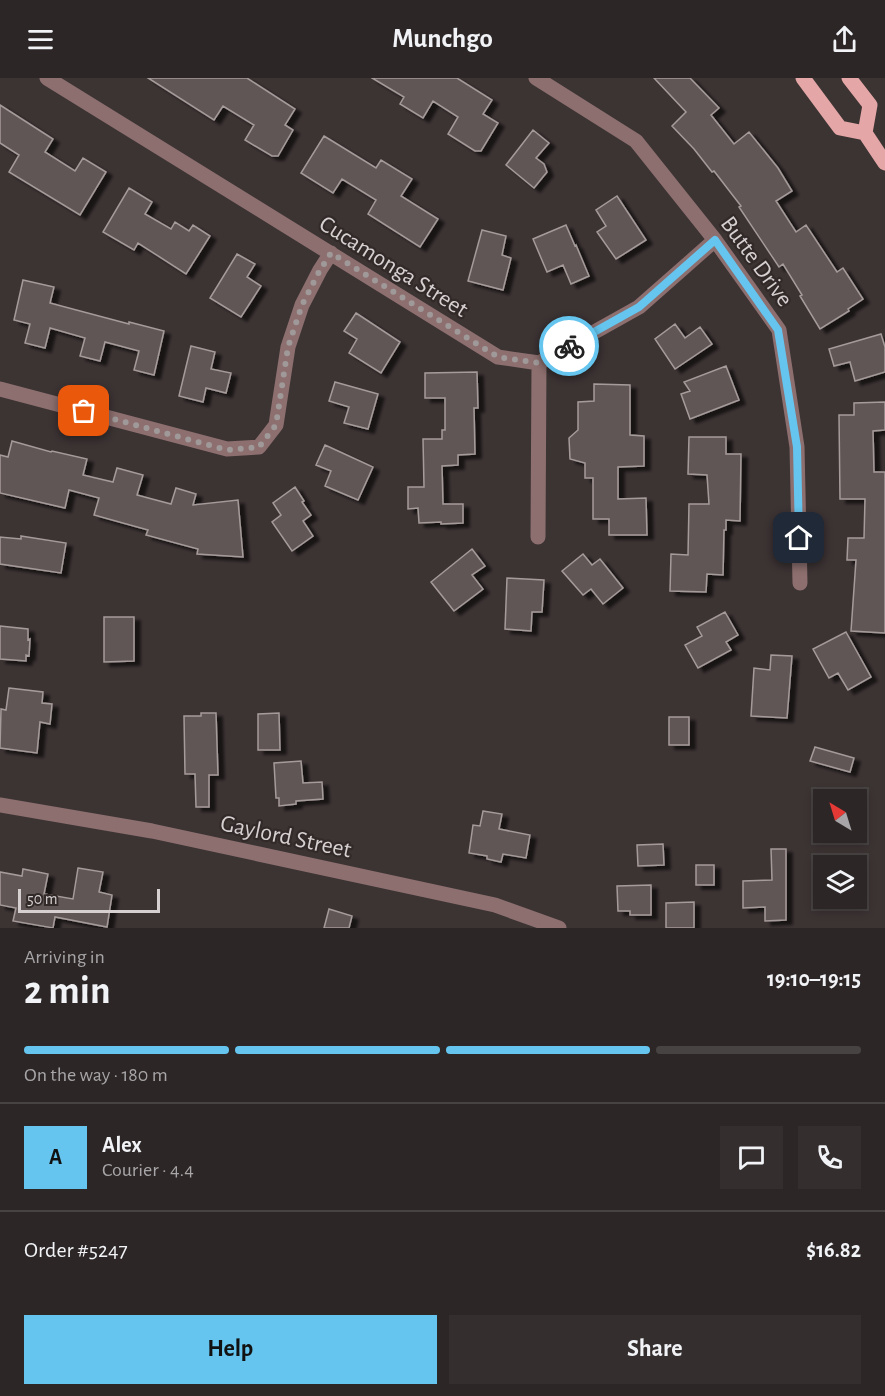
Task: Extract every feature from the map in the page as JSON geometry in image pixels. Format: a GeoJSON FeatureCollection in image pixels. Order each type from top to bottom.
{"type":"FeatureCollection","features":[{"type":"Feature","properties":{"kind":"main road"},"geometry":{"type":"LineString","coordinates":[[803,78],[840,128],[865,133]]}},
{"type":"Feature","properties":{"kind":"main road"},"geometry":{"type":"LineString","coordinates":[[849,78],[870,105],[865,133],[885,163]]}},
{"type":"Feature","properties":{"kind":"street","name":"Cucamonga Street"},"geometry":{"type":"LineString","coordinates":[[47,78],[498,357],[539,363]]}},
{"type":"Feature","properties":{"kind":"street","name":"Butte Drive"},"geometry":{"type":"LineString","coordinates":[[536,78],[636,141],[715,240],[778,330],[797,447],[800,583]]}},
{"type":"Feature","properties":{"kind":"street"},"geometry":{"type":"LineString","coordinates":[[538,537],[539,363],[639,307],[715,240]]}},
{"type":"Feature","properties":{"kind":"street"},"geometry":{"type":"LineString","coordinates":[[0,388],[227,450],[259,447],[276,425],[288,347],[302,305],[331,253]]}},
{"type":"Feature","properties":{"kind":"street","name":"Gaylord Street"},"geometry":{"type":"LineString","coordinates":[[0,805],[152,831],[495,905],[559,928]]}},
{"type":"Feature","properties":{"kind":"building"},"geometry":{"type":"Polygon","coordinates":[[[148,78],[247,78],[295,109],[285,125],[293,130],[278,156],[272,156],[245,140],[254,125],[223,106],[214,120],[148,78]]]}},
{"type":"Feature","properties":{"kind":"building"},"geometry":{"type":"Polygon","coordinates":[[[372,78],[457,78],[492,100],[483,114],[498,123],[481,151],[475,151],[448,134],[458,117],[433,101],[423,118],[400,104],[404,97],[372,78]]]}},
{"type":"Feature","properties":{"kind":"building"},"geometry":{"type":"Polygon","coordinates":[[[654,78],[690,78],[719,108],[711,115],[734,144],[749,132],[778,168],[792,191],[776,201],[796,232],[806,225],[837,272],[843,268],[863,299],[848,309],[849,311],[820,329],[783,264],[779,267],[739,207],[741,206],[714,171],[712,172],[672,126],[686,112],[654,78]]]}},
{"type":"Feature","properties":{"kind":"building"},"geometry":{"type":"Polygon","coordinates":[[[0,105],[53,139],[45,152],[75,171],[83,158],[106,172],[80,215],[9,172],[19,155],[0,143],[0,105]]]}},
{"type":"Feature","properties":{"kind":"building"},"geometry":{"type":"Polygon","coordinates":[[[533,130],[549,143],[536,158],[544,164],[547,172],[534,188],[506,165],[533,130]]]}},
{"type":"Feature","properties":{"kind":"building"},"geometry":{"type":"Polygon","coordinates":[[[324,136],[376,168],[381,160],[412,179],[401,196],[438,219],[420,247],[368,214],[376,200],[342,179],[333,193],[301,173],[324,136]]]}},
{"type":"Feature","properties":{"kind":"building"},"geometry":{"type":"Polygon","coordinates":[[[129,188],[152,202],[145,214],[171,229],[175,222],[189,231],[193,225],[210,236],[186,274],[138,243],[134,250],[103,232],[129,188]]]}},
{"type":"Feature","properties":{"kind":"building"},"geometry":{"type":"Polygon","coordinates":[[[617,196],[646,240],[616,259],[597,232],[606,226],[596,210],[617,196]]]}},
{"type":"Feature","properties":{"kind":"building"},"geometry":{"type":"Polygon","coordinates":[[[566,225],[589,276],[571,284],[563,265],[547,272],[533,239],[566,225]]]}},
{"type":"Feature","properties":{"kind":"building"},"geometry":{"type":"Polygon","coordinates":[[[482,230],[506,236],[502,255],[511,258],[503,290],[468,281],[482,230]]]}},
{"type":"Feature","properties":{"kind":"building"},"geometry":{"type":"Polygon","coordinates":[[[237,254],[255,264],[247,277],[261,286],[241,317],[210,298],[237,254]]]}},
{"type":"Feature","properties":{"kind":"building"},"geometry":{"type":"Polygon","coordinates":[[[23,280],[54,287],[50,303],[164,331],[154,375],[134,370],[139,351],[105,342],[100,361],[80,356],[85,338],[50,328],[45,348],[25,343],[30,324],[14,320],[23,280]]]}},
{"type":"Feature","properties":{"kind":"building"},"geometry":{"type":"Polygon","coordinates":[[[356,313],[400,342],[381,373],[349,353],[357,339],[344,331],[356,313]]]}},
{"type":"Feature","properties":{"kind":"building"},"geometry":{"type":"Polygon","coordinates":[[[675,324],[685,338],[700,327],[712,344],[675,369],[655,339],[675,324]]]}},
{"type":"Feature","properties":{"kind":"building"},"geometry":{"type":"Polygon","coordinates":[[[881,334],[885,347],[885,372],[855,381],[850,362],[834,366],[829,349],[881,334]]]}},
{"type":"Feature","properties":{"kind":"building"},"geometry":{"type":"Polygon","coordinates":[[[191,346],[215,352],[211,369],[231,373],[226,393],[206,388],[203,402],[179,396],[191,346]]]}},
{"type":"Feature","properties":{"kind":"building"},"geometry":{"type":"Polygon","coordinates":[[[726,366],[739,400],[690,419],[681,394],[690,391],[684,382],[726,366]]]}},
{"type":"Feature","properties":{"kind":"building"},"geometry":{"type":"Polygon","coordinates":[[[477,372],[478,408],[474,408],[475,454],[458,455],[458,465],[442,466],[443,504],[463,504],[463,523],[419,523],[418,508],[408,509],[408,487],[424,487],[423,439],[442,439],[442,430],[445,430],[445,398],[425,398],[425,373],[477,372]]]}},
{"type":"Feature","properties":{"kind":"building"},"geometry":{"type":"Polygon","coordinates":[[[335,382],[378,394],[368,429],[344,423],[349,407],[329,401],[335,382]]]}},
{"type":"Feature","properties":{"kind":"building"},"geometry":{"type":"Polygon","coordinates":[[[594,384],[630,385],[630,435],[644,436],[644,466],[618,467],[618,499],[646,498],[647,535],[609,535],[609,519],[593,519],[593,478],[585,478],[585,463],[570,459],[569,438],[578,430],[578,402],[594,401],[594,384]]]}},
{"type":"Feature","properties":{"kind":"building"},"geometry":{"type":"Polygon","coordinates":[[[885,402],[885,430],[873,431],[874,472],[885,472],[885,633],[851,631],[856,560],[847,560],[848,538],[864,538],[865,499],[840,499],[839,415],[854,415],[854,403],[885,402]]]}},
{"type":"Feature","properties":{"kind":"building"},"geometry":{"type":"Polygon","coordinates":[[[689,437],[726,437],[726,454],[741,454],[740,521],[726,520],[723,575],[707,574],[706,592],[670,591],[671,554],[688,555],[689,504],[709,504],[707,475],[688,474],[689,437]]]}},
{"type":"Feature","properties":{"kind":"building"},"geometry":{"type":"Polygon","coordinates":[[[12,441],[87,459],[83,475],[113,482],[117,468],[143,475],[137,495],[171,504],[176,488],[196,494],[193,505],[238,500],[243,557],[197,554],[198,549],[146,535],[148,530],[94,515],[99,498],[69,490],[65,508],[0,493],[0,455],[8,457],[12,441]]]}},
{"type":"Feature","properties":{"kind":"building"},"geometry":{"type":"Polygon","coordinates":[[[325,445],[373,467],[358,500],[325,486],[331,471],[316,465],[325,445]]]}},
{"type":"Feature","properties":{"kind":"building"},"geometry":{"type":"Polygon","coordinates":[[[295,487],[311,515],[303,521],[313,536],[292,551],[272,522],[281,515],[273,503],[295,487]]]}},
{"type":"Feature","properties":{"kind":"building"},"geometry":{"type":"Polygon","coordinates":[[[21,536],[66,543],[61,573],[0,564],[0,537],[21,539],[21,536]]]}},
{"type":"Feature","properties":{"kind":"building"},"geometry":{"type":"Polygon","coordinates":[[[472,549],[485,566],[472,575],[483,589],[454,611],[431,582],[472,549]]]}},
{"type":"Feature","properties":{"kind":"building"},"geometry":{"type":"Polygon","coordinates":[[[583,554],[592,565],[600,559],[623,588],[603,604],[591,589],[583,595],[562,571],[583,554]]]}},
{"type":"Feature","properties":{"kind":"building"},"geometry":{"type":"Polygon","coordinates":[[[507,578],[544,580],[542,612],[532,612],[531,631],[505,629],[507,578]]]}},
{"type":"Feature","properties":{"kind":"building"},"geometry":{"type":"Polygon","coordinates":[[[725,612],[738,635],[726,642],[731,650],[698,668],[685,645],[702,636],[697,627],[725,612]]]}},
{"type":"Feature","properties":{"kind":"building"},"geometry":{"type":"Polygon","coordinates":[[[104,617],[134,617],[134,661],[104,662],[104,617]]]}},
{"type":"Feature","properties":{"kind":"building"},"geometry":{"type":"Polygon","coordinates":[[[0,626],[28,629],[29,656],[26,655],[26,661],[0,659],[0,626]]]}},
{"type":"Feature","properties":{"kind":"building"},"geometry":{"type":"Polygon","coordinates":[[[846,632],[871,677],[848,690],[838,673],[829,678],[813,649],[846,632]]]}},
{"type":"Feature","properties":{"kind":"building"},"geometry":{"type":"Polygon","coordinates":[[[771,655],[792,656],[787,718],[751,716],[754,668],[770,670],[771,655]]]}},
{"type":"Feature","properties":{"kind":"building"},"geometry":{"type":"Polygon","coordinates":[[[9,688],[43,692],[42,703],[52,704],[50,724],[40,722],[37,753],[0,748],[1,709],[6,710],[9,688]]]}},
{"type":"Feature","properties":{"kind":"building"},"geometry":{"type":"Polygon","coordinates":[[[201,713],[216,713],[218,775],[209,775],[209,807],[196,807],[195,774],[185,774],[184,716],[201,716],[201,713]]]}},
{"type":"Feature","properties":{"kind":"building"},"geometry":{"type":"Polygon","coordinates":[[[279,713],[280,750],[258,750],[258,714],[279,713]]]}},
{"type":"Feature","properties":{"kind":"building"},"geometry":{"type":"Polygon","coordinates":[[[669,717],[689,717],[689,745],[669,745],[669,717]]]}},
{"type":"Feature","properties":{"kind":"building"},"geometry":{"type":"Polygon","coordinates":[[[815,747],[854,758],[850,772],[810,761],[815,747]]]}},
{"type":"Feature","properties":{"kind":"building"},"geometry":{"type":"Polygon","coordinates":[[[301,761],[303,783],[322,782],[323,799],[296,801],[296,804],[279,806],[279,798],[276,798],[274,763],[301,761]]]}},
{"type":"Feature","properties":{"kind":"building"},"geometry":{"type":"Polygon","coordinates":[[[483,811],[502,814],[499,829],[530,835],[526,858],[503,854],[501,862],[487,859],[487,856],[469,853],[473,825],[480,826],[483,811]]]}},
{"type":"Feature","properties":{"kind":"building"},"geometry":{"type":"Polygon","coordinates":[[[663,844],[664,865],[638,866],[637,845],[663,844]]]}},
{"type":"Feature","properties":{"kind":"building"},"geometry":{"type":"Polygon","coordinates":[[[771,849],[786,849],[786,920],[765,921],[765,907],[743,908],[743,881],[772,880],[771,849]]]}},
{"type":"Feature","properties":{"kind":"building"},"geometry":{"type":"Polygon","coordinates":[[[696,865],[714,865],[714,885],[696,885],[696,865]]]}},
{"type":"Feature","properties":{"kind":"building"},"geometry":{"type":"Polygon","coordinates":[[[78,868],[103,872],[99,892],[112,895],[107,927],[55,917],[53,928],[13,921],[16,908],[0,905],[0,872],[22,876],[23,869],[48,874],[44,894],[73,899],[78,868]]]}},
{"type":"Feature","properties":{"kind":"building"},"geometry":{"type":"Polygon","coordinates":[[[651,885],[651,915],[630,915],[630,911],[618,911],[617,886],[651,885]]]}},
{"type":"Feature","properties":{"kind":"building"},"geometry":{"type":"Polygon","coordinates":[[[694,902],[694,928],[666,928],[666,903],[694,902]]]}},
{"type":"Feature","properties":{"kind":"building"},"geometry":{"type":"Polygon","coordinates":[[[329,909],[352,916],[349,928],[324,928],[329,909]]]}},
{"type":"Feature","properties":{"kind":"way so far"},"geometry":{"type":"LineString","coordinates":[[84,411],[227,450],[259,447],[276,425],[288,347],[302,305],[331,253],[498,357],[539,363],[569,346]]}},
{"type":"Feature","properties":{"kind":"route"},"geometry":{"type":"LineString","coordinates":[[569,346],[639,307],[715,240],[778,330],[797,447],[799,538]]}}]}
